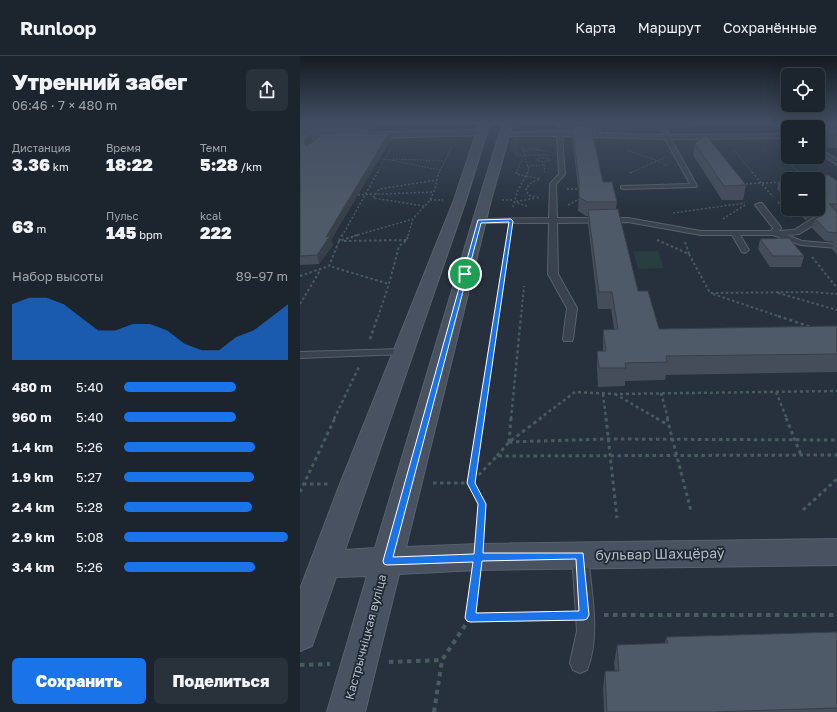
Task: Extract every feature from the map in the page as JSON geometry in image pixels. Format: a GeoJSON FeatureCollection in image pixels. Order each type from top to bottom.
{"type":"FeatureCollection","features":[{"type":"Feature","properties":{"kind":"main road"},"geometry":{"type":"LineString","coordinates":[[300,634],[353,484],[460,200],[476,153]]}},
{"type":"Feature","properties":{"kind":"main road","name":"Кастрычніцкая вуліца"},"geometry":{"type":"LineString","coordinates":[[346,712],[480,221],[503,153]]}},
{"type":"Feature","properties":{"kind":"main road","name":"бульвар Шахцёраў"},"geometry":{"type":"LineString","coordinates":[[326,564],[478,557],[837,552]]}},
{"type":"Feature","properties":{"kind":"lane"},"geometry":{"type":"LineString","coordinates":[[623,187],[694,186],[675,153]]}},
{"type":"Feature","properties":{"kind":"lane"},"geometry":{"type":"LineString","coordinates":[[825,154],[837,163]]}},
{"type":"Feature","properties":{"kind":"lane"},"geometry":{"type":"LineString","coordinates":[[561,155],[562,174],[553,184],[553,274],[572,308],[568,339]]}},
{"type":"Feature","properties":{"kind":"lane"},"geometry":{"type":"LineString","coordinates":[[759,205],[777,228],[774,233]]}},
{"type":"Feature","properties":{"kind":"lane"},"geometry":{"type":"LineString","coordinates":[[480,221],[628,220],[701,233],[774,233],[796,232],[818,219]]}},
{"type":"Feature","properties":{"kind":"lane"},"geometry":{"type":"LineString","coordinates":[[734,233],[745,250]]}},
{"type":"Feature","properties":{"kind":"lane"},"geometry":{"type":"LineString","coordinates":[[774,233],[801,243],[837,246]]}},
{"type":"Feature","properties":{"kind":"lane"},"geometry":{"type":"LineString","coordinates":[[300,355],[402,352]]}},
{"type":"Feature","properties":{"kind":"lane"},"geometry":{"type":"LineString","coordinates":[[580,555],[586,631],[580,663]]}},
{"type":"Feature","properties":{"kind":"path"},"geometry":{"type":"LineString","coordinates":[[329,266],[339,241],[388,153]]}},
{"type":"Feature","properties":{"kind":"path"},"geometry":{"type":"LineString","coordinates":[[332,241],[407,240],[413,219],[430,200],[434,192],[440,170],[448,153]]}},
{"type":"Feature","properties":{"kind":"path"},"geometry":{"type":"LineString","coordinates":[[634,153],[658,161],[692,184]]}},
{"type":"Feature","properties":{"kind":"path"},"geometry":{"type":"LineString","coordinates":[[786,153],[787,154],[783,156],[798,172]]}},
{"type":"Feature","properties":{"kind":"path"},"geometry":{"type":"LineString","coordinates":[[524,155],[561,155]]}},
{"type":"Feature","properties":{"kind":"path"},"geometry":{"type":"LineString","coordinates":[[434,712],[442,660],[470,618],[478,557],[482,504],[471,483],[514,202],[519,187],[529,170],[524,155]]}},
{"type":"Feature","properties":{"kind":"path"},"geometry":{"type":"LineString","coordinates":[[524,155],[516,174],[541,179]]}},
{"type":"Feature","properties":{"kind":"path"},"geometry":{"type":"LineString","coordinates":[[531,155],[551,160],[534,166]]}},
{"type":"Feature","properties":{"kind":"path"},"geometry":{"type":"LineString","coordinates":[[544,162],[536,160],[550,155]]}},
{"type":"Feature","properties":{"kind":"path"},"geometry":{"type":"LineString","coordinates":[[624,176],[666,157]]}},
{"type":"Feature","properties":{"kind":"path"},"geometry":{"type":"LineString","coordinates":[[372,159],[444,161]]}},
{"type":"Feature","properties":{"kind":"path"},"geometry":{"type":"LineString","coordinates":[[385,159],[440,170]]}},
{"type":"Feature","properties":{"kind":"path"},"geometry":{"type":"LineString","coordinates":[[527,166],[562,165]]}},
{"type":"Feature","properties":{"kind":"path"},"geometry":{"type":"LineString","coordinates":[[424,206],[373,198],[379,188],[437,180]]}},
{"type":"Feature","properties":{"kind":"path"},"geometry":{"type":"LineString","coordinates":[[740,184],[781,182]]}},
{"type":"Feature","properties":{"kind":"path"},"geometry":{"type":"LineString","coordinates":[[519,187],[526,188]]}},
{"type":"Feature","properties":{"kind":"path"},"geometry":{"type":"LineString","coordinates":[[565,194],[565,189],[584,189]]}},
{"type":"Feature","properties":{"kind":"path"},"geometry":{"type":"LineString","coordinates":[[352,195],[434,192]]}},
{"type":"Feature","properties":{"kind":"path"},"geometry":{"type":"LineString","coordinates":[[566,206],[585,196]]}},
{"type":"Feature","properties":{"kind":"path"},"geometry":{"type":"LineString","coordinates":[[514,202],[537,197]]}},
{"type":"Feature","properties":{"kind":"path"},"geometry":{"type":"LineString","coordinates":[[430,200],[439,200]]}},
{"type":"Feature","properties":{"kind":"path"},"geometry":{"type":"LineString","coordinates":[[514,202],[528,206]]}},
{"type":"Feature","properties":{"kind":"path"},"geometry":{"type":"LineString","coordinates":[[628,220],[749,202],[701,233],[682,234],[688,254],[710,293],[815,328]]}},
{"type":"Feature","properties":{"kind":"path"},"geometry":{"type":"LineString","coordinates":[[566,206],[570,209]]}},
{"type":"Feature","properties":{"kind":"path"},"geometry":{"type":"LineString","coordinates":[[339,241],[413,219]]}},
{"type":"Feature","properties":{"kind":"path"},"geometry":{"type":"LineString","coordinates":[[654,239],[688,254]]}},
{"type":"Feature","properties":{"kind":"path"},"geometry":{"type":"LineString","coordinates":[[808,251],[837,288]]}},
{"type":"Feature","properties":{"kind":"path"},"geometry":{"type":"LineString","coordinates":[[300,276],[329,266],[389,284]]}},
{"type":"Feature","properties":{"kind":"path"},"geometry":{"type":"LineString","coordinates":[[300,304],[321,269]]}},
{"type":"Feature","properties":{"kind":"path"},"geometry":{"type":"LineString","coordinates":[[508,442],[524,286]]}},
{"type":"Feature","properties":{"kind":"path"},"geometry":{"type":"LineString","coordinates":[[776,292],[837,310]]}},
{"type":"Feature","properties":{"kind":"path"},"geometry":{"type":"LineString","coordinates":[[710,293],[811,292],[837,294]]}},
{"type":"Feature","properties":{"kind":"path"},"geometry":{"type":"LineString","coordinates":[[471,483],[497,456],[508,442],[576,392],[615,394],[837,391]]}},
{"type":"Feature","properties":{"kind":"path"},"geometry":{"type":"LineString","coordinates":[[776,392],[800,455]]}},
{"type":"Feature","properties":{"kind":"path"},"geometry":{"type":"LineString","coordinates":[[661,393],[691,511]]}},
{"type":"Feature","properties":{"kind":"path"},"geometry":{"type":"LineString","coordinates":[[603,394],[608,456],[617,518]]}},
{"type":"Feature","properties":{"kind":"path"},"geometry":{"type":"LineString","coordinates":[[615,394],[668,425]]}},
{"type":"Feature","properties":{"kind":"path"},"geometry":{"type":"LineString","coordinates":[[508,442],[607,439],[837,440]]}},
{"type":"Feature","properties":{"kind":"path"},"geometry":{"type":"LineString","coordinates":[[497,456],[837,455]]}},
{"type":"Feature","properties":{"kind":"path"},"geometry":{"type":"LineString","coordinates":[[803,510],[837,479]]}},
{"type":"Feature","properties":{"kind":"path"},"geometry":{"type":"LineString","coordinates":[[470,618],[584,615],[837,615]]}},
{"type":"Feature","properties":{"kind":"green space"},"geometry":{"type":"Polygon","coordinates":[[[513,153],[520,153],[522,156],[516,157],[513,153]]]}},
{"type":"Feature","properties":{"kind":"green space"},"geometry":{"type":"Polygon","coordinates":[[[633,251],[658,251],[664,268],[638,269],[633,251]]]}},
{"type":"Feature","properties":{"kind":"building"},"geometry":{"type":"Polygon","coordinates":[[[300,153],[377,153],[326,237],[330,236],[317,255],[300,256],[300,153]]]}},
{"type":"Feature","properties":{"kind":"building"},"geometry":{"type":"Polygon","coordinates":[[[575,153],[597,153],[603,182],[612,182],[617,202],[587,202],[579,197],[579,181],[575,153]]]}},
{"type":"Feature","properties":{"kind":"building"},"geometry":{"type":"Polygon","coordinates":[[[701,153],[720,153],[746,185],[724,186],[701,153]]]}},
{"type":"Feature","properties":{"kind":"building"},"geometry":{"type":"Polygon","coordinates":[[[825,175],[829,175],[837,181],[837,204],[829,204],[837,212],[837,233],[828,232],[815,219],[820,216],[825,216],[825,175]]]}},
{"type":"Feature","properties":{"kind":"building"},"geometry":{"type":"Polygon","coordinates":[[[618,209],[638,291],[648,291],[659,329],[837,326],[837,354],[666,356],[667,362],[625,363],[626,368],[599,368],[597,351],[606,351],[603,330],[618,329],[612,292],[599,292],[588,210],[618,209]]]}},
{"type":"Feature","properties":{"kind":"building"},"geometry":{"type":"Polygon","coordinates":[[[789,238],[804,256],[773,256],[760,239],[789,238]]]}},
{"type":"Feature","properties":{"kind":"building"},"geometry":{"type":"Polygon","coordinates":[[[837,632],[837,708],[711,712],[607,712],[605,671],[619,671],[617,645],[668,643],[666,637],[837,632]]]}},
{"type":"Feature","properties":{"kind":"route"},"geometry":{"type":"LineString","coordinates":[[465,274],[387,561],[478,557],[470,618],[584,615],[580,555],[478,557],[482,504],[471,483],[511,221],[480,221],[465,274]]}}]}
